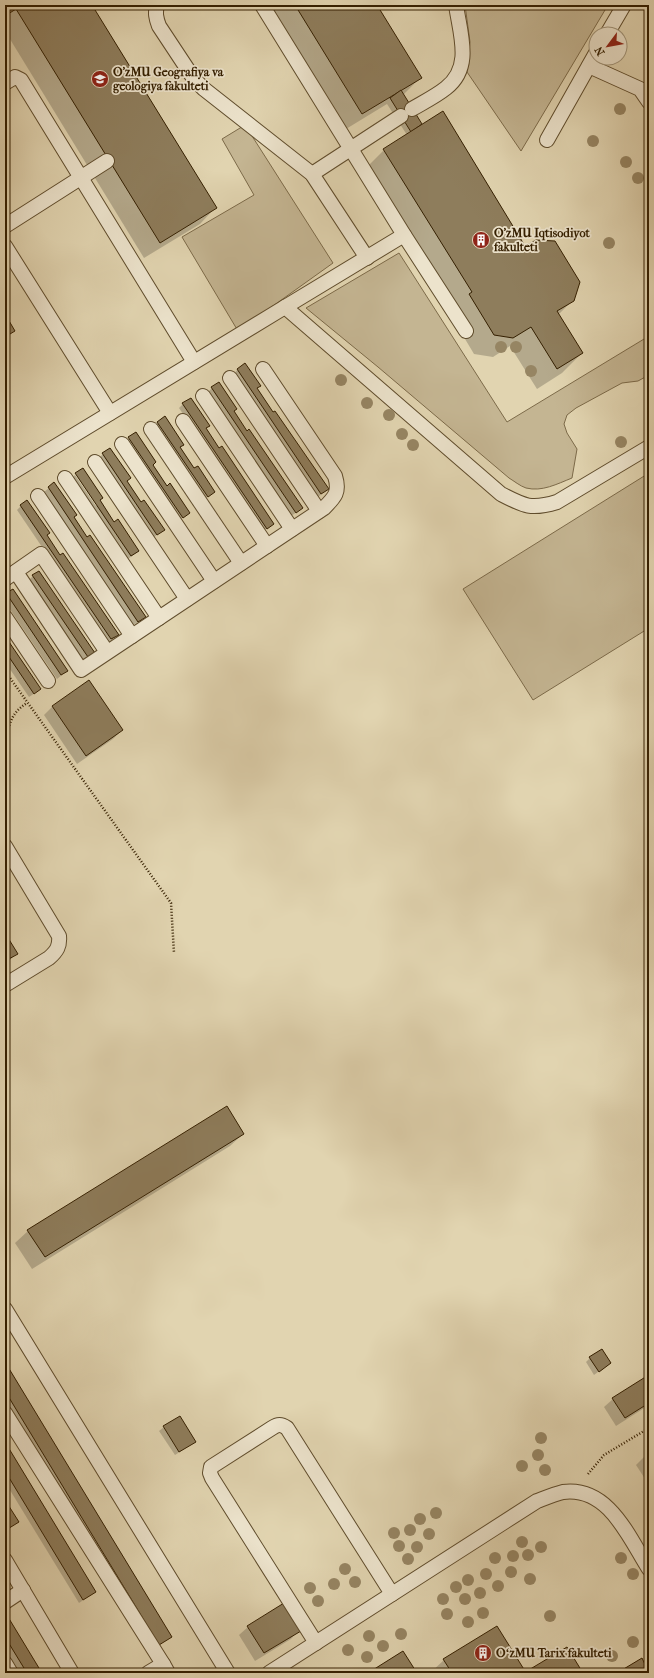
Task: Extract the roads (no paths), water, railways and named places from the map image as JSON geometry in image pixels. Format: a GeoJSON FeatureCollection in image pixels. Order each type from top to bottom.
{"type":"FeatureCollection","features":[{"type":"Feature","properties":{"kind":"lane"},"geometry":{"type":"LineString","coordinates":[[157,5],[156,18],[159,26],[199,84],[312,174],[367,258]]}},
{"type":"Feature","properties":{"kind":"lane"},"geometry":{"type":"LineString","coordinates":[[262,5],[350,149],[466,332]]}},
{"type":"Feature","properties":{"kind":"lane"},"geometry":{"type":"LineString","coordinates":[[312,174],[446,88],[455,80],[464,59],[456,5]]}},
{"type":"Feature","properties":{"kind":"lane"},"geometry":{"type":"LineString","coordinates":[[612,26],[624,5]]}},
{"type":"Feature","properties":{"kind":"lane"},"geometry":{"type":"LineString","coordinates":[[547,140],[589,66],[640,89],[649,102]]}},
{"type":"Feature","properties":{"kind":"lane"},"geometry":{"type":"LineString","coordinates":[[5,83],[15,77],[21,80],[194,362]]}},
{"type":"Feature","properties":{"kind":"lane"},"geometry":{"type":"LineString","coordinates":[[5,226],[107,161]]}},
{"type":"Feature","properties":{"kind":"lane"},"geometry":{"type":"LineString","coordinates":[[5,477],[404,235]]}},
{"type":"Feature","properties":{"kind":"lane"},"geometry":{"type":"LineString","coordinates":[[5,246],[110,414]]}},
{"type":"Feature","properties":{"kind":"lane"},"geometry":{"type":"LineString","coordinates":[[285,307],[501,494],[522,505],[540,507],[557,502],[649,446]]}},
{"type":"Feature","properties":{"kind":"lane"},"geometry":{"type":"LineString","coordinates":[[107,652],[42,554],[10,576],[81,670],[319,511],[328,504],[336,493],[338,485],[335,476],[263,369]]}},
{"type":"Feature","properties":{"kind":"lane"},"geometry":{"type":"LineString","coordinates":[[230,378],[319,511]]}},
{"type":"Feature","properties":{"kind":"lane"},"geometry":{"type":"LineString","coordinates":[[203,396],[292,529]]}},
{"type":"Feature","properties":{"kind":"lane"},"geometry":{"type":"LineString","coordinates":[[183,421],[266,546]]}},
{"type":"Feature","properties":{"kind":"lane"},"geometry":{"type":"LineString","coordinates":[[151,429],[241,563]]}},
{"type":"Feature","properties":{"kind":"lane"},"geometry":{"type":"LineString","coordinates":[[122,444],[214,581]]}},
{"type":"Feature","properties":{"kind":"lane"},"geometry":{"type":"LineString","coordinates":[[95,462],[187,599]]}},
{"type":"Feature","properties":{"kind":"lane"},"geometry":{"type":"LineString","coordinates":[[65,478],[159,618]]}},
{"type":"Feature","properties":{"kind":"lane"},"geometry":{"type":"LineString","coordinates":[[38,496],[132,636]]}},
{"type":"Feature","properties":{"kind":"lane"},"geometry":{"type":"LineString","coordinates":[[5,617],[48,681]]}},
{"type":"Feature","properties":{"kind":"lane"},"geometry":{"type":"LineString","coordinates":[[5,846],[59,936],[60,944],[56,953],[5,985]]}},
{"type":"Feature","properties":{"kind":"lane"},"geometry":{"type":"LineString","coordinates":[[5,1309],[228,1673]]}},
{"type":"Feature","properties":{"kind":"lane"},"geometry":{"type":"LineString","coordinates":[[5,1413],[165,1669],[148,1673]]}},
{"type":"Feature","properties":{"kind":"lane"},"geometry":{"type":"LineString","coordinates":[[316,1643],[210,1473],[212,1467],[278,1424],[287,1428],[392,1594]]}},
{"type":"Feature","properties":{"kind":"lane"},"geometry":{"type":"LineString","coordinates":[[269,1673],[537,1501],[563,1492],[583,1493],[598,1499],[614,1513],[649,1569]]}},
{"type":"Feature","properties":{"kind":"lane"},"geometry":{"type":"LineString","coordinates":[[5,1560],[72,1673]]}},
{"type":"Feature","properties":{"kind":"lane"},"geometry":{"type":"LineString","coordinates":[[5,1602],[23,1590]]}},
{"type":"Feature","properties":{"kind":"lane"},"geometry":{"type":"LineString","coordinates":[[5,1663],[11,1673]]}},
{"type":"Feature","properties":{"kind":"place","name":"O'zMU Geografiya va geologiya fakulteti"},"geometry":{"type":"Point","coordinates":[100,79]}},
{"type":"Feature","properties":{"kind":"place","name":"O'zMU Iqtisodiyot fakulteti"},"geometry":{"type":"Point","coordinates":[481,240]}},
{"type":"Feature","properties":{"kind":"place","name":"OʻzMU Tarix fakulteti"},"geometry":{"type":"Point","coordinates":[483,1653]}}]}
